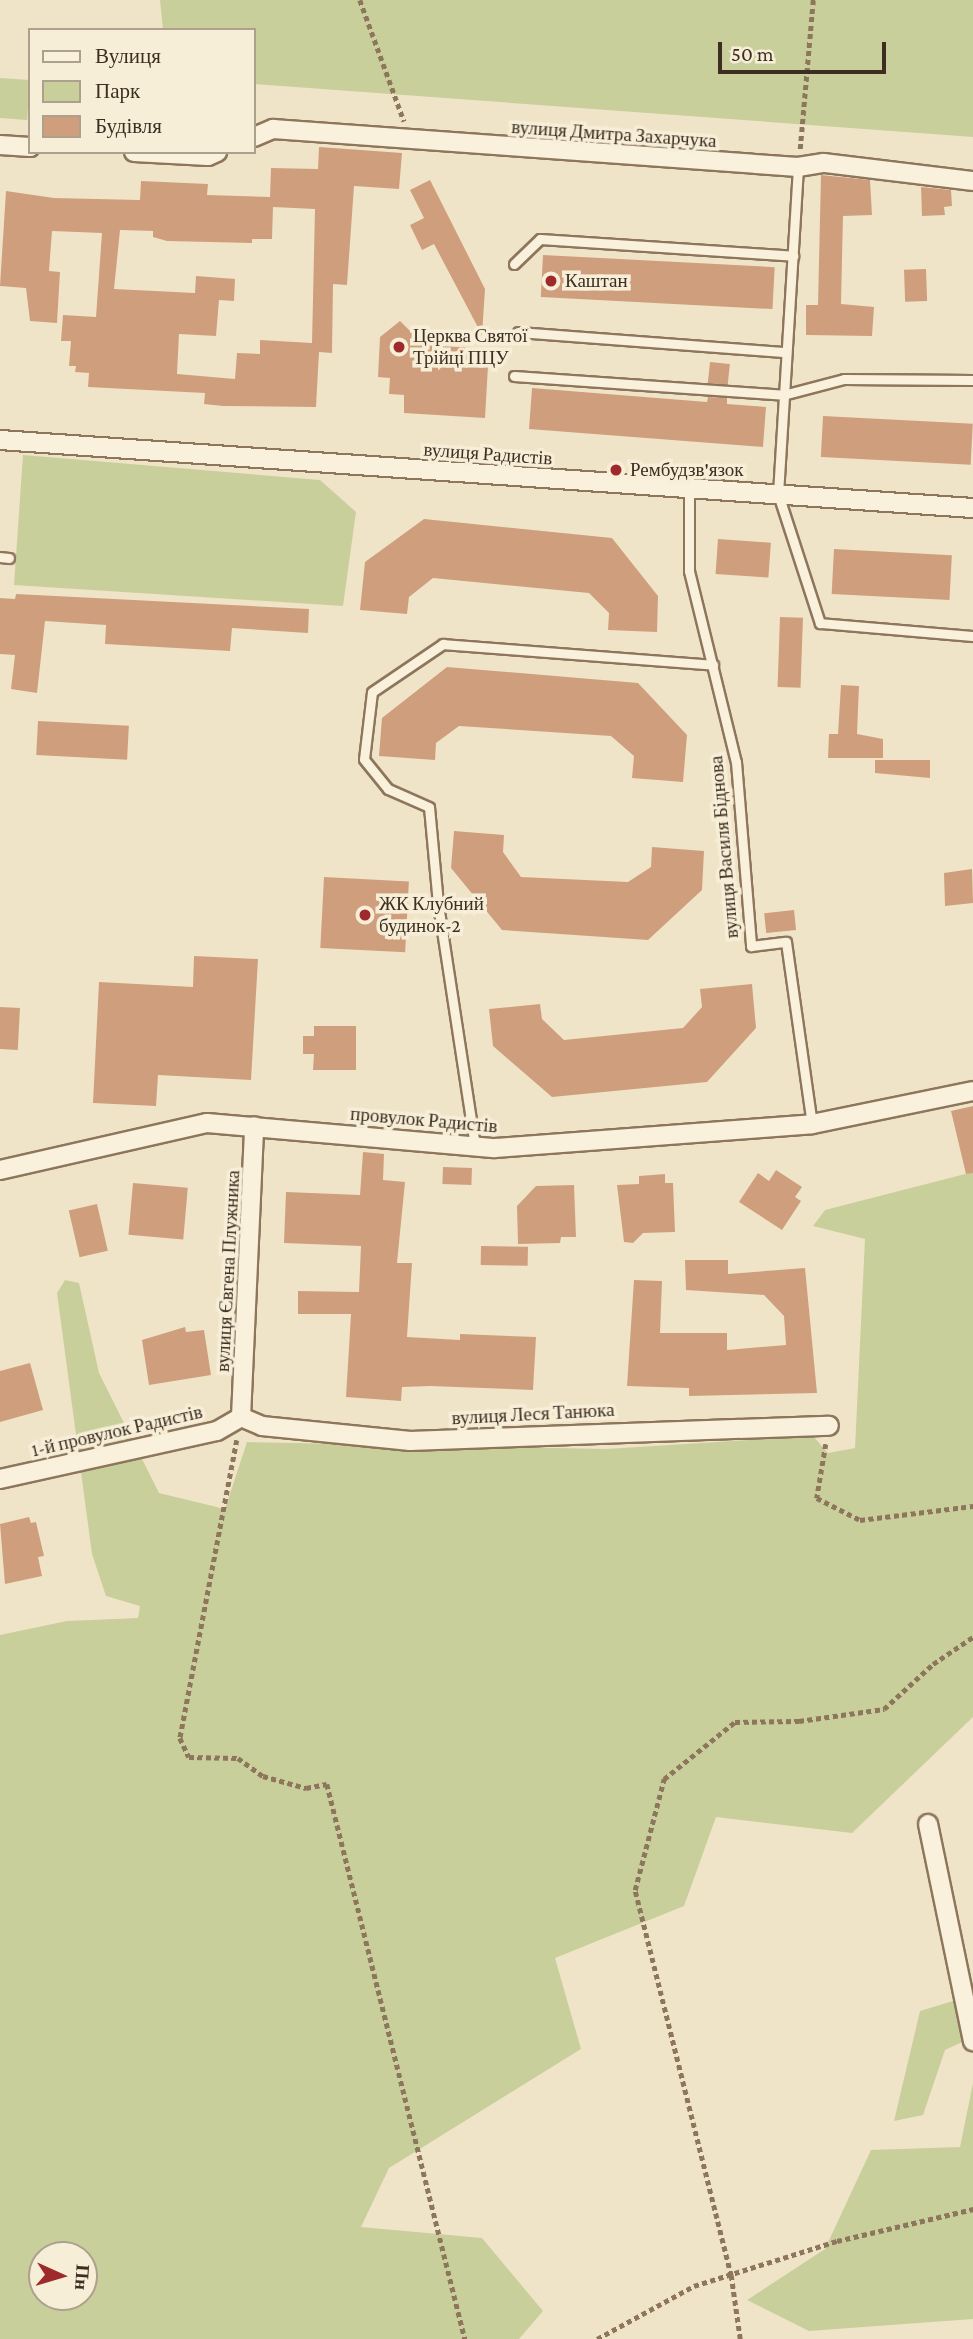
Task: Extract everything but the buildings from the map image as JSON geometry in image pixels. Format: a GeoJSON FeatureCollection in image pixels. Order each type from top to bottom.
{"type":"FeatureCollection","features":[{"type":"Feature","properties":{"kind":"street","name":"вулиця Дмитра Захарчука"},"geometry":{"type":"LineString","coordinates":[[256,136],[273,129],[798,167],[824,163],[973,181]]}},
{"type":"Feature","properties":{"kind":"street"},"geometry":{"type":"LineString","coordinates":[[0,145],[28,147]]}},
{"type":"Feature","properties":{"kind":"street"},"geometry":{"type":"LineString","coordinates":[[171,154],[212,154]]}},
{"type":"Feature","properties":{"kind":"street","name":"вулиця Радистів"},"geometry":{"type":"LineString","coordinates":[[0,440],[973,509]]}},
{"type":"Feature","properties":{"kind":"street","name":"провулок Радистів"},"geometry":{"type":"LineString","coordinates":[[0,1170],[207,1123],[475,1146],[813,1124],[973,1091]]}},
{"type":"Feature","properties":{"kind":"street","name":"вулиця Євгена Плужника"},"geometry":{"type":"LineString","coordinates":[[241,1418],[254,1126]]}},
{"type":"Feature","properties":{"kind":"street","name":"вулиця Леся Танюка"},"geometry":{"type":"LineString","coordinates":[[241,1418],[262,1426],[410,1441],[829,1426]]}},
{"type":"Feature","properties":{"kind":"street","name":"1-й провулок Радистів"},"geometry":{"type":"LineString","coordinates":[[0,1479],[217,1431],[241,1418]]}},
{"type":"Feature","properties":{"kind":"street"},"geometry":{"type":"LineString","coordinates":[[928,1824],[973,2041]]}},
{"type":"Feature","properties":{"kind":"lane"},"geometry":{"type":"LineString","coordinates":[[798,167],[778,494],[820,623],[973,636]]}},
{"type":"Feature","properties":{"kind":"lane"},"geometry":{"type":"LineString","coordinates":[[514,264],[540,239],[793,256]]}},
{"type":"Feature","properties":{"kind":"lane"},"geometry":{"type":"LineString","coordinates":[[518,332],[786,352]]}},
{"type":"Feature","properties":{"kind":"lane"},"geometry":{"type":"LineString","coordinates":[[514,376],[783,395],[844,379],[973,380]]}},
{"type":"Feature","properties":{"kind":"lane","name":"вулиця Василя Біднова"},"geometry":{"type":"LineString","coordinates":[[689,488],[689,570],[736,762],[751,946],[786,942],[813,1124]]}},
{"type":"Feature","properties":{"kind":"lane"},"geometry":{"type":"LineString","coordinates":[[475,1146],[438,904],[429,807],[388,789],[364,759],[372,692],[443,644],[713,665]]}},
{"type":"Feature","properties":{"kind":"path"},"geometry":{"type":"LineString","coordinates":[[360,0],[411,141]]}},
{"type":"Feature","properties":{"kind":"path"},"geometry":{"type":"LineString","coordinates":[[798,167],[813,0]]}},
{"type":"Feature","properties":{"kind":"path"},"geometry":{"type":"LineString","coordinates":[[241,1418],[180,1738],[189,1758],[238,1758],[263,1776],[306,1788],[327,1784],[465,2339]]}},
{"type":"Feature","properties":{"kind":"path"},"geometry":{"type":"LineString","coordinates":[[829,1426],[817,1499],[860,1520],[973,1506]]}},
{"type":"Feature","properties":{"kind":"path"},"geometry":{"type":"LineString","coordinates":[[740,2339],[731,2276],[635,1890],[664,1779],[735,1722],[799,1721],[884,1709],[933,1664],[973,1637]]}},
{"type":"Feature","properties":{"kind":"path"},"geometry":{"type":"LineString","coordinates":[[597,2339],[694,2286],[837,2241],[973,2209]]}},
{"type":"Feature","properties":{"kind":"green space"},"geometry":{"type":"Polygon","coordinates":[[[160,0],[973,0],[973,137],[256,84],[256,28],[163,28],[160,0]]]}},
{"type":"Feature","properties":{"kind":"green space"},"geometry":{"type":"Polygon","coordinates":[[[0,78],[28,80],[27,120],[0,118],[0,78]]]}},
{"type":"Feature","properties":{"kind":"green space"},"geometry":{"type":"Polygon","coordinates":[[[23,455],[320,480],[356,512],[343,606],[14,585],[23,455]]]}},
{"type":"Feature","properties":{"kind":"green space"},"geometry":{"type":"Polygon","coordinates":[[[973,1172],[973,1717],[852,1833],[716,1817],[684,1906],[555,1958],[581,2049],[389,2168],[361,2227],[482,2238],[543,2311],[519,2339],[0,2339],[0,1635],[67,1621],[138,1618],[140,1606],[106,1596],[92,1554],[57,1293],[65,1280],[79,1283],[99,1373],[159,1493],[225,1509],[247,1442],[606,1449],[813,1436],[828,1453],[855,1448],[865,1239],[813,1226],[825,1210],[973,1172]]]}},
{"type":"Feature","properties":{"kind":"green space"},"geometry":{"type":"Polygon","coordinates":[[[973,1995],[973,2037],[945,2050],[923,2115],[894,2121],[920,2011],[973,1995]]]}},
{"type":"Feature","properties":{"kind":"green space"},"geometry":{"type":"Polygon","coordinates":[[[973,2083],[973,2319],[809,2331],[747,2300],[825,2249],[871,2150],[960,2147],[973,2083]]]}},
{"type":"Feature","properties":{"kind":"place","name":"Каштан"},"geometry":{"type":"Point","coordinates":[551,281]}},
{"type":"Feature","properties":{"kind":"place","name":"Церква Святої Трійці ПЦУ"},"geometry":{"type":"Point","coordinates":[399,347]}},
{"type":"Feature","properties":{"kind":"place","name":"Рембудзв'язок"},"geometry":{"type":"Point","coordinates":[616,470]}},
{"type":"Feature","properties":{"kind":"place","name":"ЖК Клубний будинок-2"},"geometry":{"type":"Point","coordinates":[365,915]}}]}
